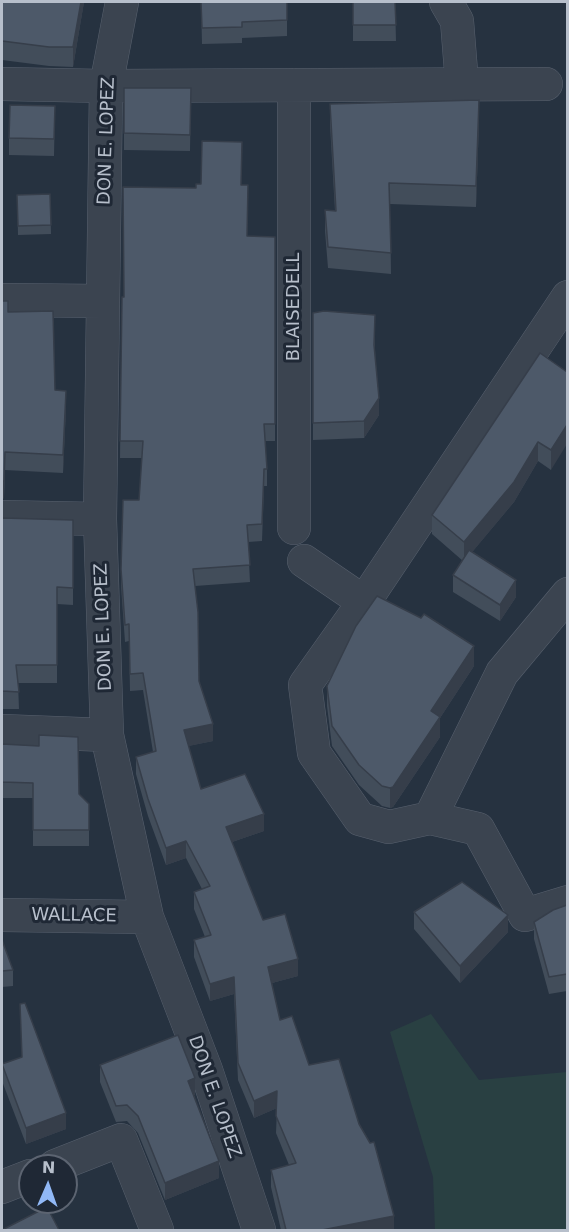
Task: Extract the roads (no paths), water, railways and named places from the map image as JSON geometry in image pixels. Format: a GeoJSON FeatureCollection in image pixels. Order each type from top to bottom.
{"type":"FeatureCollection","features":[{"type":"Feature","properties":{"kind":"street","name":"DON E. LOPEZ"},"geometry":{"type":"LineString","coordinates":[[122,2],[106,86],[100,519],[107,735],[147,917],[206,1070],[259,1230]]}},
{"type":"Feature","properties":{"kind":"street"},"geometry":{"type":"LineString","coordinates":[[446,2],[457,21],[462,84]]}},
{"type":"Feature","properties":{"kind":"street"},"geometry":{"type":"LineString","coordinates":[[2,84],[106,86],[546,84]]}},
{"type":"Feature","properties":{"kind":"street","name":"BLAISEDELL"},"geometry":{"type":"LineString","coordinates":[[294,85],[294,528]]}},
{"type":"Feature","properties":{"kind":"street"},"geometry":{"type":"LineString","coordinates":[[567,297],[364,602],[305,685],[314,753],[360,819],[389,827],[430,818],[478,829],[525,915],[567,902]]}},
{"type":"Feature","properties":{"kind":"street"},"geometry":{"type":"LineString","coordinates":[[2,300],[103,301]]}},
{"type":"Feature","properties":{"kind":"street"},"geometry":{"type":"LineString","coordinates":[[2,517],[100,519]]}},
{"type":"Feature","properties":{"kind":"street"},"geometry":{"type":"LineString","coordinates":[[304,561],[364,602]]}},
{"type":"Feature","properties":{"kind":"street"},"geometry":{"type":"LineString","coordinates":[[430,818],[502,673],[567,594]]}},
{"type":"Feature","properties":{"kind":"street"},"geometry":{"type":"LineString","coordinates":[[2,731],[107,735]]}},
{"type":"Feature","properties":{"kind":"street","name":"WALLACE"},"geometry":{"type":"LineString","coordinates":[[2,915],[147,917]]}},
{"type":"Feature","properties":{"kind":"street"},"geometry":{"type":"LineString","coordinates":[[78,1157],[121,1140],[157,1230]]}},
{"type":"Feature","properties":{"kind":"street"},"geometry":{"type":"LineString","coordinates":[[2,1187],[18,1181]]}}]}
